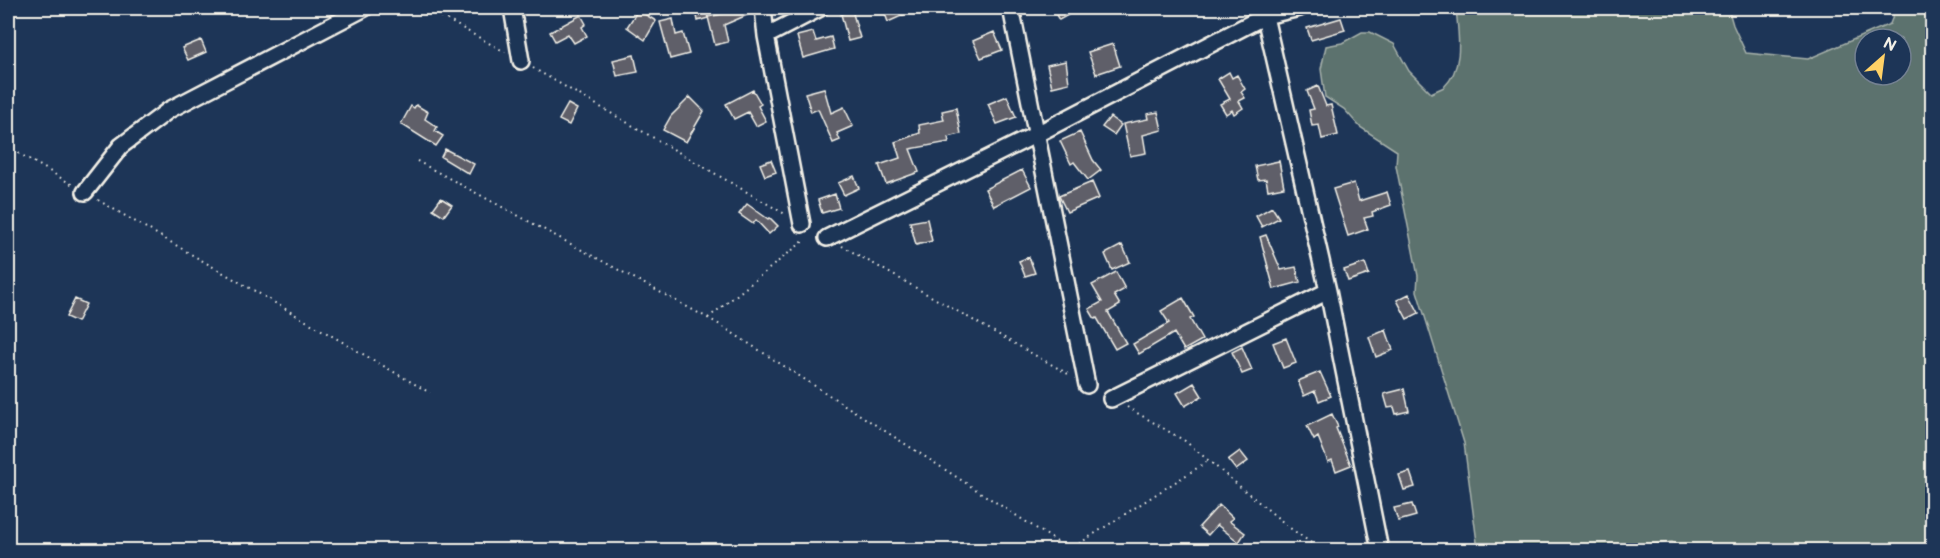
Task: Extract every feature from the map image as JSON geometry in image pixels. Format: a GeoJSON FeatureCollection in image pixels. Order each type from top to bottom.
{"type":"FeatureCollection","features":[{"type":"Feature","properties":{"kind":"street"},"geometry":{"type":"LineString","coordinates":[[85,192],[121,146],[169,110],[365,8]]}},
{"type":"Feature","properties":{"kind":"street"},"geometry":{"type":"LineString","coordinates":[[512,8],[521,61]]}},
{"type":"Feature","properties":{"kind":"street"},"geometry":{"type":"LineString","coordinates":[[763,8],[766,36],[804,231]]}},
{"type":"Feature","properties":{"kind":"street"},"geometry":{"type":"LineString","coordinates":[[766,36],[820,8]]}},
{"type":"Feature","properties":{"kind":"street"},"geometry":{"type":"LineString","coordinates":[[1011,8],[1087,385]]}},
{"type":"Feature","properties":{"kind":"street"},"geometry":{"type":"LineString","coordinates":[[827,238],[1037,134],[1264,12],[1300,8]]}},
{"type":"Feature","properties":{"kind":"street"},"geometry":{"type":"LineString","coordinates":[[1264,12],[1328,291],[1380,550]]}},
{"type":"Feature","properties":{"kind":"street"},"geometry":{"type":"LineString","coordinates":[[1112,399],[1328,291]]}},
{"type":"Feature","properties":{"kind":"path"},"geometry":{"type":"LineString","coordinates":[[426,8],[521,61],[804,231],[708,318]]}},
{"type":"Feature","properties":{"kind":"path"},"geometry":{"type":"LineString","coordinates":[[8,147],[430,393]]}},
{"type":"Feature","properties":{"kind":"path"},"geometry":{"type":"LineString","coordinates":[[417,160],[708,318],[1070,550],[1208,461]]}},
{"type":"Feature","properties":{"kind":"path"},"geometry":{"type":"LineString","coordinates":[[827,238],[1087,385]]}},
{"type":"Feature","properties":{"kind":"path"},"geometry":{"type":"LineString","coordinates":[[1112,399],[1185,441],[1290,528],[1321,550]]}},
{"type":"Feature","properties":{"kind":"green space"},"geometry":{"type":"Polygon","coordinates":[[[1456,8],[1728,8],[1746,53],[1808,59],[1853,40],[1853,87],[1913,87],[1913,27],[1883,27],[1890,24],[1896,8],[1932,8],[1932,550],[1683,550],[1672,542],[1643,545],[1636,550],[1478,550],[1464,443],[1417,291],[1418,276],[1396,166],[1397,151],[1360,127],[1344,109],[1325,97],[1321,69],[1326,46],[1342,43],[1362,32],[1370,32],[1394,44],[1409,71],[1431,93],[1444,87],[1451,79],[1458,60],[1459,39],[1456,8]]]}},
{"type":"Feature","properties":{"kind":"building"},"geometry":{"type":"Polygon","coordinates":[[[706,8],[708,18],[698,21],[696,10],[706,8]]]}},
{"type":"Feature","properties":{"kind":"building"},"geometry":{"type":"Polygon","coordinates":[[[753,8],[754,12],[724,25],[728,42],[715,45],[708,17],[753,8]]]}},
{"type":"Feature","properties":{"kind":"building"},"geometry":{"type":"Polygon","coordinates":[[[883,8],[919,8],[888,22],[883,8]]]}},
{"type":"Feature","properties":{"kind":"building"},"geometry":{"type":"Polygon","coordinates":[[[1052,8],[1064,8],[1068,15],[1059,20],[1052,8]]]}},
{"type":"Feature","properties":{"kind":"building"},"geometry":{"type":"Polygon","coordinates":[[[638,10],[656,21],[645,40],[627,27],[638,10]]]}},
{"type":"Feature","properties":{"kind":"building"},"geometry":{"type":"Polygon","coordinates":[[[852,10],[860,38],[848,41],[841,14],[852,10]]]}},
{"type":"Feature","properties":{"kind":"building"},"geometry":{"type":"Polygon","coordinates":[[[581,15],[586,24],[582,27],[587,36],[574,43],[568,34],[555,41],[550,32],[581,15]]]}},
{"type":"Feature","properties":{"kind":"building"},"geometry":{"type":"Polygon","coordinates":[[[1341,18],[1345,30],[1311,40],[1307,28],[1341,18]]]}},
{"type":"Feature","properties":{"kind":"building"},"geometry":{"type":"Polygon","coordinates":[[[673,19],[676,35],[683,33],[689,54],[670,59],[660,22],[673,19]]]}},
{"type":"Feature","properties":{"kind":"building"},"geometry":{"type":"Polygon","coordinates":[[[813,32],[816,41],[831,37],[834,49],[803,58],[797,36],[813,32]]]}},
{"type":"Feature","properties":{"kind":"building"},"geometry":{"type":"Polygon","coordinates":[[[994,32],[1002,50],[981,58],[973,41],[994,32]]]}},
{"type":"Feature","properties":{"kind":"building"},"geometry":{"type":"Polygon","coordinates":[[[201,40],[206,52],[188,60],[182,48],[201,40]]]}},
{"type":"Feature","properties":{"kind":"building"},"geometry":{"type":"Polygon","coordinates":[[[1113,44],[1120,66],[1096,74],[1088,52],[1113,44]]]}},
{"type":"Feature","properties":{"kind":"building"},"geometry":{"type":"Polygon","coordinates":[[[634,55],[638,72],[617,76],[613,60],[634,55]]]}},
{"type":"Feature","properties":{"kind":"building"},"geometry":{"type":"Polygon","coordinates":[[[1066,61],[1069,83],[1052,87],[1047,65],[1066,61]]]}},
{"type":"Feature","properties":{"kind":"building"},"geometry":{"type":"Polygon","coordinates":[[[1229,72],[1232,78],[1237,75],[1245,89],[1241,92],[1245,98],[1239,101],[1243,108],[1234,114],[1232,110],[1226,114],[1220,104],[1230,99],[1218,79],[1229,72]]]}},
{"type":"Feature","properties":{"kind":"building"},"geometry":{"type":"Polygon","coordinates":[[[1318,86],[1326,106],[1331,105],[1338,135],[1322,139],[1319,125],[1312,126],[1309,110],[1314,109],[1307,91],[1318,86]]]}},
{"type":"Feature","properties":{"kind":"building"},"geometry":{"type":"Polygon","coordinates":[[[824,88],[831,113],[844,107],[853,126],[837,133],[840,140],[833,143],[818,109],[811,112],[805,93],[824,88]]]}},
{"type":"Feature","properties":{"kind":"building"},"geometry":{"type":"Polygon","coordinates":[[[753,90],[761,104],[758,106],[766,121],[756,126],[748,112],[734,119],[726,104],[753,90]]]}},
{"type":"Feature","properties":{"kind":"building"},"geometry":{"type":"Polygon","coordinates":[[[1007,96],[1016,117],[997,124],[988,104],[1007,96]]]}},
{"type":"Feature","properties":{"kind":"building"},"geometry":{"type":"Polygon","coordinates":[[[690,97],[704,111],[686,142],[663,130],[671,116],[690,97]]]}},
{"type":"Feature","properties":{"kind":"building"},"geometry":{"type":"Polygon","coordinates":[[[568,104],[577,109],[569,125],[559,120],[568,104]]]}},
{"type":"Feature","properties":{"kind":"building"},"geometry":{"type":"Polygon","coordinates":[[[416,105],[428,112],[425,119],[437,127],[435,131],[443,136],[436,146],[401,124],[411,106],[414,108],[416,105]]]}},
{"type":"Feature","properties":{"kind":"building"},"geometry":{"type":"Polygon","coordinates":[[[956,108],[961,134],[948,137],[949,142],[910,149],[919,172],[886,184],[879,165],[900,158],[895,142],[920,133],[919,125],[944,120],[942,111],[956,108]]]}},
{"type":"Feature","properties":{"kind":"building"},"geometry":{"type":"Polygon","coordinates":[[[1158,112],[1162,130],[1143,135],[1146,153],[1130,156],[1123,124],[1148,119],[1147,114],[1158,112]]]}},
{"type":"Feature","properties":{"kind":"building"},"geometry":{"type":"Polygon","coordinates":[[[1110,117],[1121,125],[1114,135],[1102,127],[1110,117]]]}},
{"type":"Feature","properties":{"kind":"building"},"geometry":{"type":"Polygon","coordinates":[[[1080,132],[1093,160],[1101,170],[1088,180],[1074,162],[1071,164],[1060,141],[1080,132]]]}},
{"type":"Feature","properties":{"kind":"building"},"geometry":{"type":"Polygon","coordinates":[[[445,149],[474,164],[469,174],[441,157],[445,149]]]}},
{"type":"Feature","properties":{"kind":"building"},"geometry":{"type":"Polygon","coordinates":[[[771,160],[776,172],[765,176],[760,164],[771,160]]]}},
{"type":"Feature","properties":{"kind":"building"},"geometry":{"type":"Polygon","coordinates":[[[1279,161],[1284,187],[1268,190],[1266,179],[1258,180],[1255,166],[1279,161]]]}},
{"type":"Feature","properties":{"kind":"building"},"geometry":{"type":"Polygon","coordinates":[[[1022,170],[1031,187],[994,206],[985,189],[1022,170]]]}},
{"type":"Feature","properties":{"kind":"building"},"geometry":{"type":"Polygon","coordinates":[[[854,176],[859,188],[844,195],[838,183],[854,176]]]}},
{"type":"Feature","properties":{"kind":"building"},"geometry":{"type":"Polygon","coordinates":[[[1092,182],[1099,198],[1067,212],[1059,196],[1092,182]]]}},
{"type":"Feature","properties":{"kind":"building"},"geometry":{"type":"Polygon","coordinates":[[[1354,183],[1359,201],[1387,192],[1391,205],[1372,212],[1373,216],[1364,218],[1368,229],[1348,236],[1333,189],[1354,183]]]}},
{"type":"Feature","properties":{"kind":"building"},"geometry":{"type":"Polygon","coordinates":[[[835,194],[839,208],[822,213],[818,200],[835,194]]]}},
{"type":"Feature","properties":{"kind":"building"},"geometry":{"type":"Polygon","coordinates":[[[441,198],[452,205],[444,216],[433,209],[441,198]]]}},
{"type":"Feature","properties":{"kind":"building"},"geometry":{"type":"Polygon","coordinates":[[[747,204],[768,219],[770,218],[778,226],[769,234],[756,220],[753,224],[739,214],[747,204]]]}},
{"type":"Feature","properties":{"kind":"building"},"geometry":{"type":"Polygon","coordinates":[[[1272,207],[1279,218],[1262,227],[1256,216],[1272,207]]]}},
{"type":"Feature","properties":{"kind":"building"},"geometry":{"type":"Polygon","coordinates":[[[927,219],[932,241],[916,245],[910,222],[927,219]]]}},
{"type":"Feature","properties":{"kind":"building"},"geometry":{"type":"Polygon","coordinates":[[[1266,235],[1281,270],[1296,267],[1300,282],[1274,289],[1260,237],[1266,235]]]}},
{"type":"Feature","properties":{"kind":"building"},"geometry":{"type":"Polygon","coordinates":[[[1122,245],[1130,262],[1112,270],[1105,254],[1122,245]]]}},
{"type":"Feature","properties":{"kind":"building"},"geometry":{"type":"Polygon","coordinates":[[[1029,257],[1035,273],[1025,276],[1019,261],[1029,257]]]}},
{"type":"Feature","properties":{"kind":"building"},"geometry":{"type":"Polygon","coordinates":[[[1365,263],[1369,274],[1348,281],[1344,270],[1365,263]]]}},
{"type":"Feature","properties":{"kind":"building"},"geometry":{"type":"Polygon","coordinates":[[[1116,272],[1125,289],[1114,295],[1120,305],[1108,312],[1126,343],[1115,349],[1097,318],[1095,319],[1089,309],[1102,302],[1092,285],[1116,272]]]}},
{"type":"Feature","properties":{"kind":"building"},"geometry":{"type":"Polygon","coordinates":[[[1409,294],[1419,313],[1407,319],[1397,300],[1409,294]]]}},
{"type":"Feature","properties":{"kind":"building"},"geometry":{"type":"Polygon","coordinates":[[[1183,298],[1194,317],[1190,319],[1202,340],[1184,350],[1174,333],[1139,354],[1133,344],[1169,323],[1161,311],[1183,298]]]}},
{"type":"Feature","properties":{"kind":"building"},"geometry":{"type":"Polygon","coordinates":[[[75,299],[86,304],[77,322],[66,317],[75,299]]]}},
{"type":"Feature","properties":{"kind":"building"},"geometry":{"type":"Polygon","coordinates":[[[1386,330],[1393,350],[1376,357],[1369,337],[1386,330]]]}},
{"type":"Feature","properties":{"kind":"building"},"geometry":{"type":"Polygon","coordinates":[[[1286,338],[1296,363],[1283,368],[1273,343],[1286,338]]]}},
{"type":"Feature","properties":{"kind":"building"},"geometry":{"type":"Polygon","coordinates":[[[1242,347],[1252,370],[1242,374],[1232,352],[1242,347]]]}},
{"type":"Feature","properties":{"kind":"building"},"geometry":{"type":"Polygon","coordinates":[[[1320,372],[1331,396],[1319,401],[1315,391],[1304,396],[1298,381],[1320,372]]]}},
{"type":"Feature","properties":{"kind":"building"},"geometry":{"type":"Polygon","coordinates":[[[1194,383],[1202,396],[1185,406],[1177,393],[1194,383]]]}},
{"type":"Feature","properties":{"kind":"building"},"geometry":{"type":"Polygon","coordinates":[[[1404,389],[1409,411],[1396,414],[1394,407],[1388,408],[1384,394],[1404,389]]]}},
{"type":"Feature","properties":{"kind":"building"},"geometry":{"type":"Polygon","coordinates":[[[1332,414],[1351,465],[1336,471],[1332,460],[1328,462],[1318,437],[1314,440],[1307,426],[1332,414]]]}},
{"type":"Feature","properties":{"kind":"building"},"geometry":{"type":"Polygon","coordinates":[[[1240,451],[1248,461],[1236,470],[1228,460],[1240,451]]]}},
{"type":"Feature","properties":{"kind":"building"},"geometry":{"type":"Polygon","coordinates":[[[1410,472],[1415,487],[1404,490],[1399,475],[1410,472]]]}},
{"type":"Feature","properties":{"kind":"building"},"geometry":{"type":"Polygon","coordinates":[[[1412,504],[1416,516],[1398,521],[1394,508],[1412,504]]]}},
{"type":"Feature","properties":{"kind":"building"},"geometry":{"type":"Polygon","coordinates":[[[1219,505],[1233,518],[1229,521],[1245,533],[1239,542],[1217,525],[1208,535],[1199,527],[1219,505]]]}}]}
